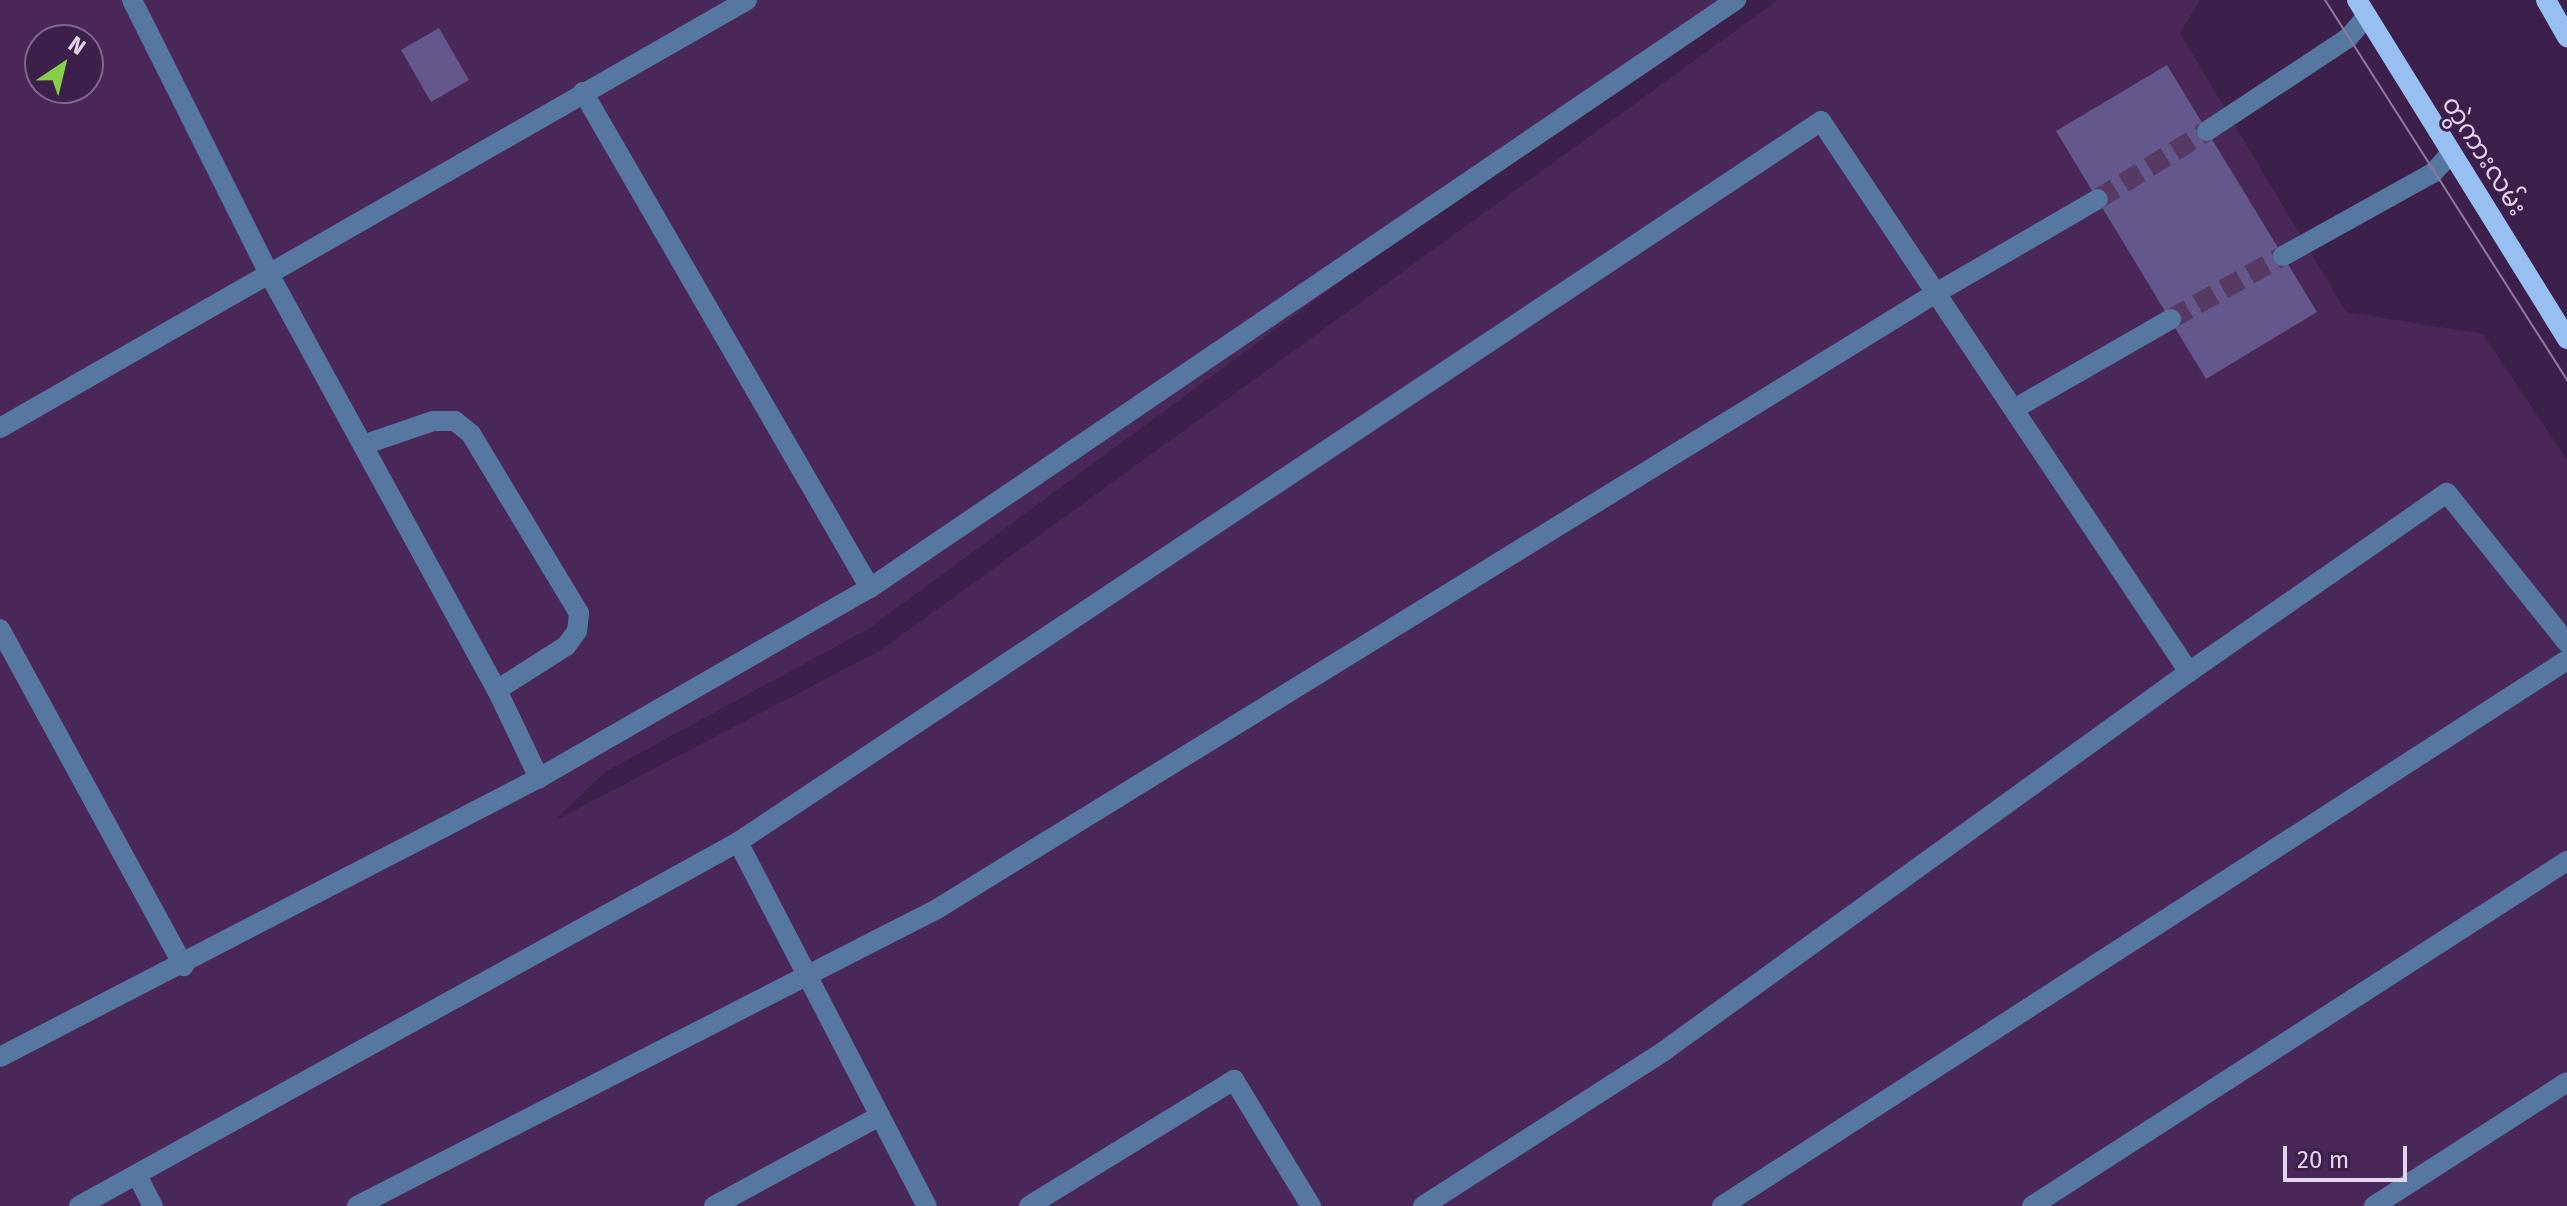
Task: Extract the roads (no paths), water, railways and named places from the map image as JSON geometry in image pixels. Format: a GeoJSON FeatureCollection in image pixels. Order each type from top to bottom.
{"type":"FeatureCollection","features":[{"type":"Feature","properties":{"kind":"main road"},"geometry":{"type":"LineString","coordinates":[[2546,0],[2567,37]]}},
{"type":"Feature","properties":{"kind":"main road","name":"တွဲကားလမ်း"},"geometry":{"type":"LineString","coordinates":[[2362,8],[2567,339]]}},
{"type":"Feature","properties":{"kind":"lane"},"geometry":{"type":"LineString","coordinates":[[132,0],[269,274],[497,690],[539,778]]}},
{"type":"Feature","properties":{"kind":"lane"},"geometry":{"type":"LineString","coordinates":[[0,428],[747,0]]}},
{"type":"Feature","properties":{"kind":"lane"},"geometry":{"type":"LineString","coordinates":[[0,1057],[184,966],[539,778],[870,588],[1736,0]]}},
{"type":"Feature","properties":{"kind":"lane"},"geometry":{"type":"LineString","coordinates":[[2207,131],[2348,38],[2362,8]]}},
{"type":"Feature","properties":{"kind":"lane"},"geometry":{"type":"LineString","coordinates":[[583,92],[870,588]]}},
{"type":"Feature","properties":{"kind":"lane"},"geometry":{"type":"LineString","coordinates":[[79,1206],[738,842],[1821,121],[2189,672]]}},
{"type":"Feature","properties":{"kind":"lane"},"geometry":{"type":"LineString","coordinates":[[2283,256],[2433,173],[2451,153]]}},
{"type":"Feature","properties":{"kind":"lane"},"geometry":{"type":"LineString","coordinates":[[357,1206],[937,909],[1936,293],[2098,199]]}},
{"type":"Feature","properties":{"kind":"lane"},"geometry":{"type":"LineString","coordinates":[[2014,409],[2171,319]]}},
{"type":"Feature","properties":{"kind":"lane"},"geometry":{"type":"LineString","coordinates":[[363,445],[433,421],[455,421],[471,434],[579,613],[577,631],[566,646],[497,690]]}},
{"type":"Feature","properties":{"kind":"lane"},"geometry":{"type":"LineString","coordinates":[[1423,1206],[1664,1051],[2189,672],[2447,493],[2567,643]]}},
{"type":"Feature","properties":{"kind":"lane"},"geometry":{"type":"LineString","coordinates":[[0,629],[184,966]]}},
{"type":"Feature","properties":{"kind":"lane"},"geometry":{"type":"LineString","coordinates":[[1722,1206],[2567,660]]}},
{"type":"Feature","properties":{"kind":"lane"},"geometry":{"type":"LineString","coordinates":[[738,842],[927,1206]]}},
{"type":"Feature","properties":{"kind":"lane"},"geometry":{"type":"LineString","coordinates":[[2032,1206],[2567,861]]}},
{"type":"Feature","properties":{"kind":"lane"},"geometry":{"type":"LineString","coordinates":[[1029,1206],[1234,1080],[1311,1206]]}},
{"type":"Feature","properties":{"kind":"lane"},"geometry":{"type":"LineString","coordinates":[[2374,1206],[2567,1082]]}},
{"type":"Feature","properties":{"kind":"lane"},"geometry":{"type":"LineString","coordinates":[[714,1206],[880,1116]]}},
{"type":"Feature","properties":{"kind":"lane"},"geometry":{"type":"LineString","coordinates":[[137,1175],[153,1206]]}},
{"type":"Feature","properties":{"kind":"tunnel"},"geometry":{"type":"LineString","coordinates":[[2098,199],[2207,131]]}},
{"type":"Feature","properties":{"kind":"tunnel"},"geometry":{"type":"LineString","coordinates":[[2171,319],[2283,256]]}},
{"type":"Feature","properties":{"kind":"tram line"},"geometry":{"type":"LineString","coordinates":[[2325,0],[2567,380]]}}]}
